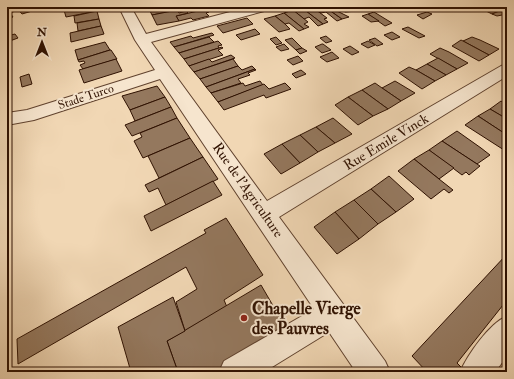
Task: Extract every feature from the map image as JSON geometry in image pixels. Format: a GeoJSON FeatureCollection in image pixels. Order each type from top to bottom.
{"type":"FeatureCollection","features":[{"type":"Feature","properties":{"kind":"street","name":"Rue de l'Agriculture"},"geometry":{"type":"LineString","coordinates":[[125,7],[142,40],[374,372]]}},
{"type":"Feature","properties":{"kind":"street"},"geometry":{"type":"LineString","coordinates":[[142,40],[264,7]]}},
{"type":"Feature","properties":{"kind":"street","name":"Rue Emile Vinck"},"geometry":{"type":"LineString","coordinates":[[265,214],[507,69]]}},
{"type":"Feature","properties":{"kind":"street","name":"Stade Turco"},"geometry":{"type":"LineString","coordinates":[[7,119],[28,116],[164,72]]}},
{"type":"Feature","properties":{"kind":"street"},"geometry":{"type":"LineString","coordinates":[[235,372],[333,314]]}},
{"type":"Feature","properties":{"kind":"street"},"geometry":{"type":"LineString","coordinates":[[476,372],[507,331]]}},
{"type":"Feature","properties":{"kind":"building"},"geometry":{"type":"Polygon","coordinates":[[[7,7],[16,7],[18,10],[10,13],[13,17],[7,19],[7,7]]]}},
{"type":"Feature","properties":{"kind":"building"},"geometry":{"type":"Polygon","coordinates":[[[16,7],[38,7],[39,9],[22,14],[16,7]]]}},
{"type":"Feature","properties":{"kind":"building"},"geometry":{"type":"Polygon","coordinates":[[[95,7],[97,11],[66,17],[64,10],[95,7]]]}},
{"type":"Feature","properties":{"kind":"building"},"geometry":{"type":"Polygon","coordinates":[[[148,7],[167,7],[150,11],[148,7]]]}},
{"type":"Feature","properties":{"kind":"building"},"geometry":{"type":"Polygon","coordinates":[[[167,7],[177,7],[178,10],[152,15],[150,11],[167,7]]]}},
{"type":"Feature","properties":{"kind":"building"},"geometry":{"type":"Polygon","coordinates":[[[312,7],[325,7],[342,19],[337,21],[326,12],[321,13],[312,7]]]}},
{"type":"Feature","properties":{"kind":"building"},"geometry":{"type":"Polygon","coordinates":[[[312,7],[327,18],[324,19],[328,22],[323,24],[302,8],[312,7]]]}},
{"type":"Feature","properties":{"kind":"building"},"geometry":{"type":"Polygon","coordinates":[[[325,7],[338,7],[340,8],[335,10],[349,17],[342,19],[325,7]]]}},
{"type":"Feature","properties":{"kind":"building"},"geometry":{"type":"Polygon","coordinates":[[[338,7],[351,7],[357,11],[345,12],[338,7]]]}},
{"type":"Feature","properties":{"kind":"building"},"geometry":{"type":"Polygon","coordinates":[[[487,7],[507,8],[492,14],[482,9],[487,7]]]}},
{"type":"Feature","properties":{"kind":"building"},"geometry":{"type":"Polygon","coordinates":[[[302,8],[323,24],[318,26],[309,17],[304,19],[293,10],[302,8]]]}},
{"type":"Feature","properties":{"kind":"building"},"geometry":{"type":"Polygon","coordinates":[[[507,8],[507,16],[497,16],[492,14],[507,8]]]}},
{"type":"Feature","properties":{"kind":"building"},"geometry":{"type":"Polygon","coordinates":[[[207,9],[209,12],[206,13],[209,16],[193,20],[191,18],[179,21],[176,16],[207,9]]]}},
{"type":"Feature","properties":{"kind":"building"},"geometry":{"type":"Polygon","coordinates":[[[177,10],[179,13],[186,11],[188,13],[176,16],[179,21],[157,25],[152,15],[177,10]]]}},
{"type":"Feature","properties":{"kind":"building"},"geometry":{"type":"Polygon","coordinates":[[[293,10],[308,22],[304,24],[309,27],[304,29],[284,13],[293,10]]]}},
{"type":"Feature","properties":{"kind":"building"},"geometry":{"type":"Polygon","coordinates":[[[97,11],[99,19],[75,23],[74,16],[97,11]]]}},
{"type":"Feature","properties":{"kind":"building"},"geometry":{"type":"Polygon","coordinates":[[[374,12],[392,23],[385,26],[368,14],[374,12]]]}},
{"type":"Feature","properties":{"kind":"building"},"geometry":{"type":"Polygon","coordinates":[[[427,12],[432,14],[423,19],[417,15],[427,12]]]}},
{"type":"Feature","properties":{"kind":"building"},"geometry":{"type":"Polygon","coordinates":[[[284,13],[304,29],[299,31],[289,23],[285,24],[275,16],[284,13]]]}},
{"type":"Feature","properties":{"kind":"building"},"geometry":{"type":"Polygon","coordinates":[[[368,14],[379,21],[371,22],[362,16],[368,14]]]}},
{"type":"Feature","properties":{"kind":"building"},"geometry":{"type":"Polygon","coordinates":[[[275,16],[290,29],[279,32],[264,19],[275,16]]]}},
{"type":"Feature","properties":{"kind":"building"},"geometry":{"type":"Polygon","coordinates":[[[247,18],[253,24],[223,33],[217,26],[247,18]]]}},
{"type":"Feature","properties":{"kind":"building"},"geometry":{"type":"Polygon","coordinates":[[[99,19],[101,26],[78,31],[77,23],[99,19]]]}},
{"type":"Feature","properties":{"kind":"building"},"geometry":{"type":"Polygon","coordinates":[[[101,26],[104,34],[71,42],[70,33],[101,26]]]}},
{"type":"Feature","properties":{"kind":"building"},"geometry":{"type":"Polygon","coordinates":[[[408,27],[425,36],[419,38],[402,29],[408,27]]]}},
{"type":"Feature","properties":{"kind":"building"},"geometry":{"type":"Polygon","coordinates":[[[255,29],[260,34],[241,40],[236,35],[255,29]]]}},
{"type":"Feature","properties":{"kind":"building"},"geometry":{"type":"Polygon","coordinates":[[[392,32],[400,37],[392,40],[384,35],[392,32]]]}},
{"type":"Feature","properties":{"kind":"building"},"geometry":{"type":"Polygon","coordinates":[[[212,33],[214,35],[174,47],[170,42],[191,36],[193,38],[212,33]]]}},
{"type":"Feature","properties":{"kind":"building"},"geometry":{"type":"Polygon","coordinates":[[[15,34],[18,38],[7,42],[7,36],[15,34]]]}},
{"type":"Feature","properties":{"kind":"building"},"geometry":{"type":"Polygon","coordinates":[[[326,36],[332,41],[326,43],[320,38],[326,36]]]}},
{"type":"Feature","properties":{"kind":"building"},"geometry":{"type":"Polygon","coordinates":[[[209,37],[214,42],[179,53],[174,47],[209,37]]]}},
{"type":"Feature","properties":{"kind":"building"},"geometry":{"type":"Polygon","coordinates":[[[276,37],[282,43],[276,45],[270,39],[276,37]]]}},
{"type":"Feature","properties":{"kind":"building"},"geometry":{"type":"Polygon","coordinates":[[[472,37],[499,49],[489,55],[463,41],[472,37]]]}},
{"type":"Feature","properties":{"kind":"building"},"geometry":{"type":"Polygon","coordinates":[[[292,38],[302,48],[296,50],[285,40],[292,38]]]}},
{"type":"Feature","properties":{"kind":"building"},"geometry":{"type":"Polygon","coordinates":[[[375,38],[383,44],[377,46],[369,40],[375,38]]]}},
{"type":"Feature","properties":{"kind":"building"},"geometry":{"type":"Polygon","coordinates":[[[461,40],[489,55],[479,61],[452,46],[461,40]]]}},
{"type":"Feature","properties":{"kind":"building"},"geometry":{"type":"Polygon","coordinates":[[[218,41],[222,45],[218,46],[219,48],[184,59],[179,53],[218,41]]]}},
{"type":"Feature","properties":{"kind":"building"},"geometry":{"type":"Polygon","coordinates":[[[368,41],[375,45],[368,48],[361,44],[368,41]]]}},
{"type":"Feature","properties":{"kind":"building"},"geometry":{"type":"Polygon","coordinates":[[[105,42],[110,50],[78,60],[75,50],[105,42]]]}},
{"type":"Feature","properties":{"kind":"building"},"geometry":{"type":"Polygon","coordinates":[[[284,44],[289,49],[281,51],[276,47],[284,44]]]}},
{"type":"Feature","properties":{"kind":"building"},"geometry":{"type":"Polygon","coordinates":[[[322,44],[331,50],[322,53],[315,47],[322,44]]]}},
{"type":"Feature","properties":{"kind":"building"},"geometry":{"type":"Polygon","coordinates":[[[350,46],[359,52],[352,55],[343,49],[350,46]]]}},
{"type":"Feature","properties":{"kind":"building"},"geometry":{"type":"Polygon","coordinates":[[[222,47],[223,48],[218,50],[223,55],[189,66],[184,59],[222,47]]]}},
{"type":"Feature","properties":{"kind":"building"},"geometry":{"type":"Polygon","coordinates":[[[302,48],[307,51],[300,54],[296,50],[302,48]]]}},
{"type":"Feature","properties":{"kind":"building"},"geometry":{"type":"Polygon","coordinates":[[[440,48],[468,63],[457,69],[430,54],[440,48]]]}},
{"type":"Feature","properties":{"kind":"building"},"geometry":{"type":"Polygon","coordinates":[[[111,50],[117,59],[83,69],[80,65],[85,63],[84,61],[79,62],[78,60],[111,50]]]}},
{"type":"Feature","properties":{"kind":"building"},"geometry":{"type":"Polygon","coordinates":[[[332,52],[339,58],[327,62],[320,57],[332,52]]]}},
{"type":"Feature","properties":{"kind":"building"},"geometry":{"type":"Polygon","coordinates":[[[231,55],[235,58],[194,72],[189,66],[209,59],[212,62],[231,55]]]}},
{"type":"Feature","properties":{"kind":"building"},"geometry":{"type":"Polygon","coordinates":[[[298,56],[303,61],[293,65],[287,60],[298,56]]]}},
{"type":"Feature","properties":{"kind":"building"},"geometry":{"type":"Polygon","coordinates":[[[438,58],[457,69],[446,75],[427,64],[438,58]]]}},
{"type":"Feature","properties":{"kind":"building"},"geometry":{"type":"Polygon","coordinates":[[[116,59],[122,71],[84,83],[79,70],[116,59]]]}},
{"type":"Feature","properties":{"kind":"building"},"geometry":{"type":"Polygon","coordinates":[[[233,59],[238,66],[200,79],[194,72],[233,59]]]}},
{"type":"Feature","properties":{"kind":"building"},"geometry":{"type":"Polygon","coordinates":[[[427,64],[446,75],[435,81],[416,70],[427,64]]]}},
{"type":"Feature","properties":{"kind":"building"},"geometry":{"type":"Polygon","coordinates":[[[238,66],[242,70],[252,66],[255,69],[206,87],[200,79],[238,66]]]}},
{"type":"Feature","properties":{"kind":"building"},"geometry":{"type":"Polygon","coordinates":[[[409,67],[435,81],[422,89],[399,73],[409,67]]]}},
{"type":"Feature","properties":{"kind":"building"},"geometry":{"type":"Polygon","coordinates":[[[255,69],[256,70],[248,73],[250,75],[238,79],[241,83],[211,93],[206,87],[255,69]]]}},
{"type":"Feature","properties":{"kind":"building"},"geometry":{"type":"Polygon","coordinates":[[[301,70],[306,74],[296,78],[292,74],[301,70]]]}},
{"type":"Feature","properties":{"kind":"building"},"geometry":{"type":"Polygon","coordinates":[[[29,74],[32,84],[22,87],[20,77],[29,74]]]}},
{"type":"Feature","properties":{"kind":"building"},"geometry":{"type":"Polygon","coordinates":[[[260,81],[263,85],[218,102],[211,93],[243,83],[245,86],[260,81]]]}},
{"type":"Feature","properties":{"kind":"building"},"geometry":{"type":"Polygon","coordinates":[[[395,81],[415,93],[401,101],[382,88],[395,81]]]}},
{"type":"Feature","properties":{"kind":"building"},"geometry":{"type":"Polygon","coordinates":[[[285,83],[291,89],[266,98],[264,95],[224,110],[218,102],[264,84],[269,89],[285,83]]]}},
{"type":"Feature","properties":{"kind":"building"},"geometry":{"type":"Polygon","coordinates":[[[375,83],[401,101],[388,109],[362,90],[375,83]]]}},
{"type":"Feature","properties":{"kind":"building"},"geometry":{"type":"Polygon","coordinates":[[[157,86],[165,97],[130,110],[122,96],[157,86]]]}},
{"type":"Feature","properties":{"kind":"building"},"geometry":{"type":"Polygon","coordinates":[[[362,90],[388,109],[373,116],[348,97],[362,90]]]}},
{"type":"Feature","properties":{"kind":"building"},"geometry":{"type":"Polygon","coordinates":[[[165,97],[171,107],[135,121],[130,110],[165,97]]]}},
{"type":"Feature","properties":{"kind":"building"},"geometry":{"type":"Polygon","coordinates":[[[348,97],[373,116],[358,125],[335,105],[348,97]]]}},
{"type":"Feature","properties":{"kind":"building"},"geometry":{"type":"Polygon","coordinates":[[[501,101],[507,105],[507,119],[490,109],[501,101]]]}},
{"type":"Feature","properties":{"kind":"building"},"geometry":{"type":"Polygon","coordinates":[[[171,107],[177,118],[132,136],[125,125],[171,107]]]}},
{"type":"Feature","properties":{"kind":"building"},"geometry":{"type":"Polygon","coordinates":[[[490,109],[507,119],[507,135],[478,116],[490,109]]]}},
{"type":"Feature","properties":{"kind":"building"},"geometry":{"type":"Polygon","coordinates":[[[478,116],[507,135],[507,147],[504,150],[465,125],[478,116]]]}},
{"type":"Feature","properties":{"kind":"building"},"geometry":{"type":"Polygon","coordinates":[[[177,118],[190,138],[143,158],[134,141],[142,137],[140,133],[177,118]]]}},
{"type":"Feature","properties":{"kind":"building"},"geometry":{"type":"Polygon","coordinates":[[[333,118],[352,134],[335,143],[316,127],[333,118]]]}},
{"type":"Feature","properties":{"kind":"building"},"geometry":{"type":"Polygon","coordinates":[[[316,127],[335,143],[318,152],[300,135],[316,127]]]}},
{"type":"Feature","properties":{"kind":"building"},"geometry":{"type":"Polygon","coordinates":[[[457,131],[490,155],[477,164],[442,141],[457,131]]]}},
{"type":"Feature","properties":{"kind":"building"},"geometry":{"type":"Polygon","coordinates":[[[300,135],[318,152],[300,163],[282,144],[300,135]]]}},
{"type":"Feature","properties":{"kind":"building"},"geometry":{"type":"Polygon","coordinates":[[[190,138],[203,157],[159,178],[148,156],[190,138]]]}},
{"type":"Feature","properties":{"kind":"building"},"geometry":{"type":"Polygon","coordinates":[[[442,141],[480,166],[469,175],[466,172],[462,175],[429,150],[442,141]]]}},
{"type":"Feature","properties":{"kind":"building"},"geometry":{"type":"Polygon","coordinates":[[[282,144],[300,163],[281,174],[264,154],[282,144]]]}},
{"type":"Feature","properties":{"kind":"building"},"geometry":{"type":"Polygon","coordinates":[[[429,150],[454,168],[439,179],[414,159],[429,150]]]}},
{"type":"Feature","properties":{"kind":"building"},"geometry":{"type":"Polygon","coordinates":[[[203,157],[218,179],[166,205],[158,188],[149,192],[145,185],[203,157]]]}},
{"type":"Feature","properties":{"kind":"building"},"geometry":{"type":"Polygon","coordinates":[[[414,159],[453,190],[449,193],[444,189],[431,199],[398,171],[414,159]]]}},
{"type":"Feature","properties":{"kind":"building"},"geometry":{"type":"Polygon","coordinates":[[[389,176],[414,199],[396,212],[371,189],[389,176]]]}},
{"type":"Feature","properties":{"kind":"building"},"geometry":{"type":"Polygon","coordinates":[[[213,181],[222,195],[151,231],[144,216],[213,181]]]}},
{"type":"Feature","properties":{"kind":"building"},"geometry":{"type":"Polygon","coordinates":[[[371,189],[396,212],[378,224],[354,200],[371,189]]]}},
{"type":"Feature","properties":{"kind":"building"},"geometry":{"type":"Polygon","coordinates":[[[354,200],[378,224],[359,239],[335,212],[354,200]]]}},
{"type":"Feature","properties":{"kind":"building"},"geometry":{"type":"Polygon","coordinates":[[[335,212],[359,239],[337,254],[314,227],[335,212]]]}},
{"type":"Feature","properties":{"kind":"building"},"geometry":{"type":"Polygon","coordinates":[[[226,218],[263,275],[224,300],[227,307],[185,331],[176,302],[197,289],[186,267],[18,364],[17,339],[206,233],[204,230],[226,218]]]}},
{"type":"Feature","properties":{"kind":"building"},"geometry":{"type":"Polygon","coordinates":[[[507,254],[507,300],[457,363],[461,367],[457,372],[427,372],[412,356],[507,254]]]}},
{"type":"Feature","properties":{"kind":"building","name":"Chapelle Vierge des Pauvres"},"geometry":{"type":"Polygon","coordinates":[[[261,285],[286,328],[219,372],[178,372],[167,341],[261,285]]]}},
{"type":"Feature","properties":{"kind":"building"},"geometry":{"type":"Polygon","coordinates":[[[173,297],[185,331],[167,341],[178,372],[131,372],[118,327],[173,297]]]}},
{"type":"Feature","properties":{"kind":"place","name":"Chapelle Vierge des Pauvres"},"geometry":{"type":"Point","coordinates":[244,318]}}]}
